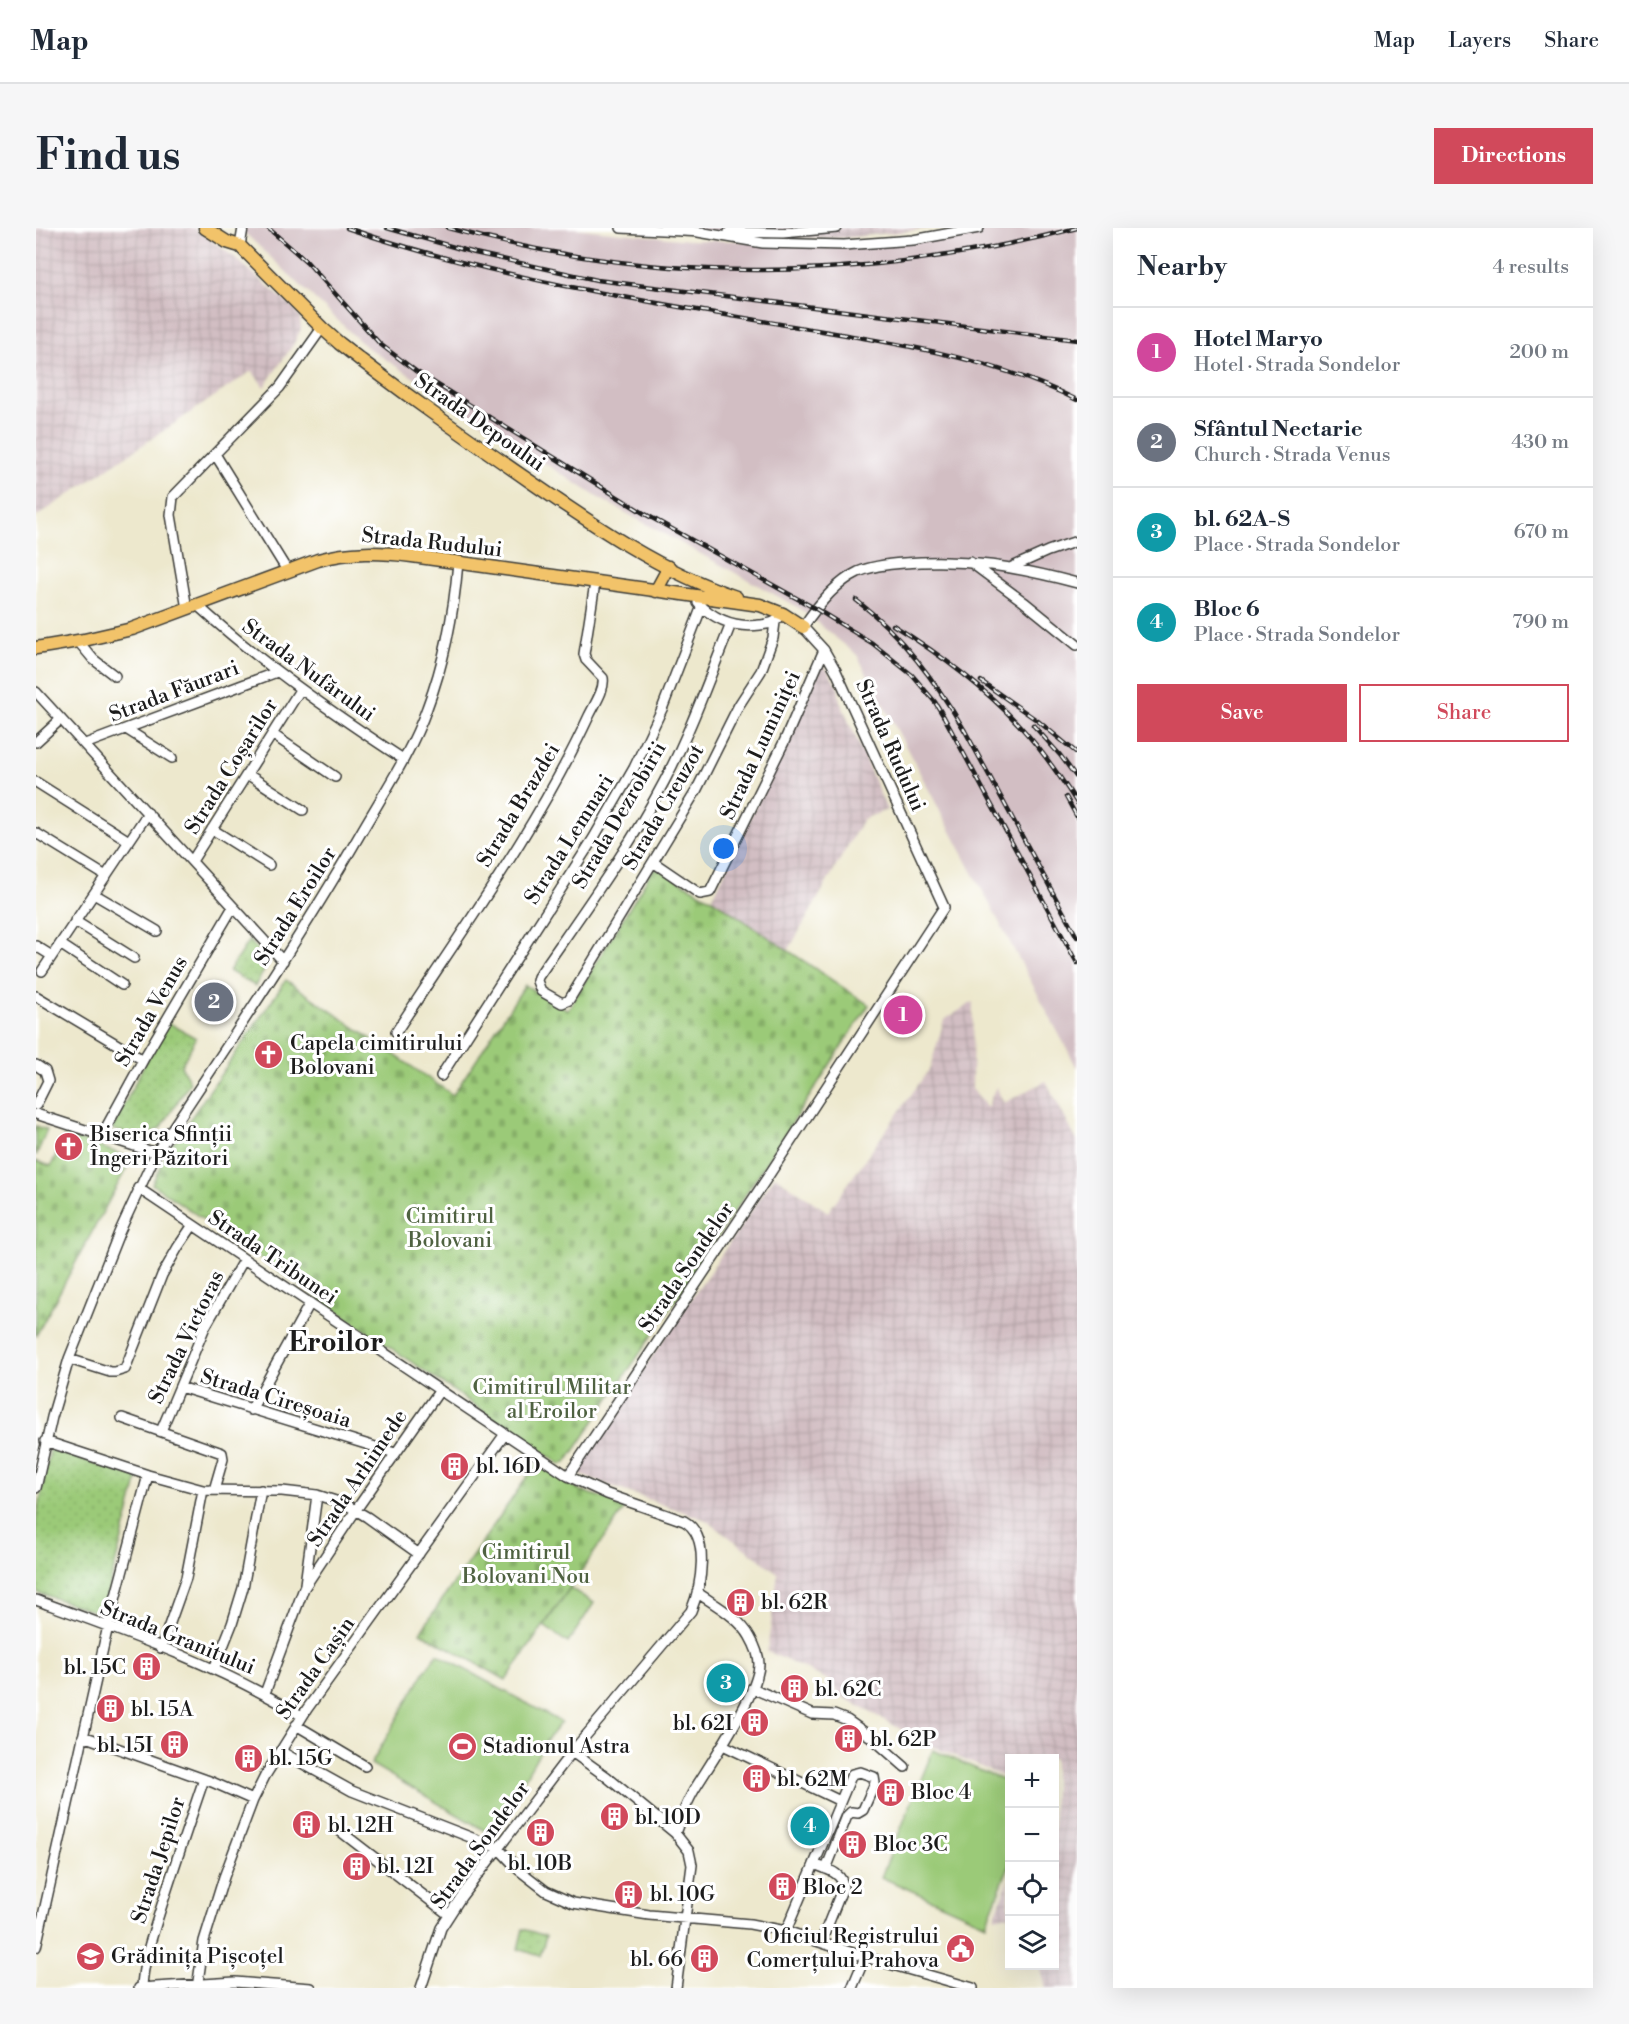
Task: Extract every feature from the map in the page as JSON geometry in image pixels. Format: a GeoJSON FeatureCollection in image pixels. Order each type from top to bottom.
{"type":"FeatureCollection","features":[{"type":"Feature","properties":{"kind":"main road","name":"Strada Depoului"},"geometry":{"type":"LineString","coordinates":[[205,228],[226,242],[240,246],[322,328],[391,383],[504,464],[607,533],[669,567],[714,588],[760,605]]}},
{"type":"Feature","properties":{"kind":"main road","name":"Strada Rudului"},"geometry":{"type":"LineString","coordinates":[[36,648],[132,629],[328,558],[355,553],[389,553],[760,605],[779,618],[803,627]]}},
{"type":"Feature","properties":{"kind":"main road"},"geometry":{"type":"LineString","coordinates":[[656,591],[669,567]]}},
{"type":"Feature","properties":{"kind":"street"},"geometry":{"type":"LineString","coordinates":[[240,246],[243,228]]}},
{"type":"Feature","properties":{"kind":"street"},"geometry":{"type":"LineString","coordinates":[[621,228],[783,233],[837,228]]}},
{"type":"Feature","properties":{"kind":"street"},"geometry":{"type":"LineString","coordinates":[[699,232],[763,243],[844,245],[913,240],[979,228]]}},
{"type":"Feature","properties":{"kind":"street"},"geometry":{"type":"LineString","coordinates":[[192,607],[175,545],[171,506],[173,497],[280,387],[322,328]]}},
{"type":"Feature","properties":{"kind":"street"},"geometry":{"type":"LineString","coordinates":[[214,454],[288,572]]}},
{"type":"Feature","properties":{"kind":"street"},"geometry":{"type":"LineString","coordinates":[[1012,567],[1077,541]]}},
{"type":"Feature","properties":{"kind":"street","name":"Strada Eroilor"},"geometry":{"type":"LineString","coordinates":[[36,1488],[45,1441],[69,1359],[138,1188],[156,1154],[283,961],[417,734],[435,687],[455,598],[458,562]]}},
{"type":"Feature","properties":{"kind":"street"},"geometry":{"type":"LineString","coordinates":[[970,562],[1077,645]]}},
{"type":"Feature","properties":{"kind":"street"},"geometry":{"type":"LineString","coordinates":[[803,627],[837,587],[865,569],[910,563],[970,562],[1012,567],[1077,583]]}},
{"type":"Feature","properties":{"kind":"street","name":"Strada Brazdei"},"geometry":{"type":"LineString","coordinates":[[396,1032],[538,813],[584,728],[602,688],[603,678],[586,660],[584,654],[595,583]]}},
{"type":"Feature","properties":{"kind":"street"},"geometry":{"type":"LineString","coordinates":[[692,597],[721,620],[730,624],[751,626],[779,618]]}},
{"type":"Feature","properties":{"kind":"street","name":"Strada Lemnari"},"geometry":{"type":"LineString","coordinates":[[441,1076],[593,838],[634,768],[666,699],[702,606]]}},
{"type":"Feature","properties":{"kind":"street","name":"Strada Nufărului"},"geometry":{"type":"LineString","coordinates":[[192,607],[300,690],[403,759]]}},
{"type":"Feature","properties":{"kind":"street","name":"Strada Creuzot"},"geometry":{"type":"LineString","coordinates":[[566,1003],[696,791],[739,705],[758,678],[779,618]]}},
{"type":"Feature","properties":{"kind":"street","name":"Strada Dezrobirii"},"geometry":{"type":"LineString","coordinates":[[566,1003],[541,991],[537,981],[538,977],[617,859],[664,781],[705,690],[730,624]]}},
{"type":"Feature","properties":{"kind":"street","name":"Strada Rudului"},"geometry":{"type":"LineString","coordinates":[[803,627],[824,650],[841,681],[944,907]]}},
{"type":"Feature","properties":{"kind":"street"},"geometry":{"type":"LineString","coordinates":[[78,641],[93,659],[115,676]]}},
{"type":"Feature","properties":{"kind":"street","name":"Strada Luminiței"},"geometry":{"type":"LineString","coordinates":[[653,862],[700,894],[710,892],[784,742],[824,650]]}},
{"type":"Feature","properties":{"kind":"street","name":"Strada Făurari"},"geometry":{"type":"LineString","coordinates":[[85,744],[277,672]]}},
{"type":"Feature","properties":{"kind":"street","name":"Strada Coșarilor"},"geometry":{"type":"LineString","coordinates":[[192,861],[300,690]]}},
{"type":"Feature","properties":{"kind":"street"},"geometry":{"type":"LineString","coordinates":[[36,692],[283,961]]}},
{"type":"Feature","properties":{"kind":"street"},"geometry":{"type":"LineString","coordinates":[[36,742],[62,719]]}},
{"type":"Feature","properties":{"kind":"street"},"geometry":{"type":"LineString","coordinates":[[126,729],[172,758]]}},
{"type":"Feature","properties":{"kind":"street"},"geometry":{"type":"LineString","coordinates":[[272,734],[335,777]]}},
{"type":"Feature","properties":{"kind":"street"},"geometry":{"type":"LineString","coordinates":[[247,774],[303,810]]}},
{"type":"Feature","properties":{"kind":"street"},"geometry":{"type":"LineString","coordinates":[[36,782],[129,841]]}},
{"type":"Feature","properties":{"kind":"street"},"geometry":{"type":"LineString","coordinates":[[42,971],[148,813]]}},
{"type":"Feature","properties":{"kind":"street"},"geometry":{"type":"LineString","coordinates":[[212,829],[269,865]]}},
{"type":"Feature","properties":{"kind":"street"},"geometry":{"type":"LineString","coordinates":[[36,833],[106,876]]}},
{"type":"Feature","properties":{"kind":"street"},"geometry":{"type":"LineString","coordinates":[[94,894],[157,931]]}},
{"type":"Feature","properties":{"kind":"street","name":"Strada Venus"},"geometry":{"type":"LineString","coordinates":[[102,1135],[142,1060],[233,907]]}},
{"type":"Feature","properties":{"kind":"street","name":"Strada Sondelor"},"geometry":{"type":"LineString","coordinates":[[421,1988],[436,1941],[449,1915],[572,1752],[691,1611],[698,1593],[700,1542],[698,1533],[691,1525],[607,1494],[568,1476],[944,907]]}},
{"type":"Feature","properties":{"kind":"street"},"geometry":{"type":"LineString","coordinates":[[75,921],[134,958]]}},
{"type":"Feature","properties":{"kind":"street"},"geometry":{"type":"LineString","coordinates":[[60,944],[122,986]]}},
{"type":"Feature","properties":{"kind":"street"},"geometry":{"type":"LineString","coordinates":[[36,946],[52,956]]}},
{"type":"Feature","properties":{"kind":"street"},"geometry":{"type":"LineString","coordinates":[[36,996],[142,1060]]}},
{"type":"Feature","properties":{"kind":"street"},"geometry":{"type":"LineString","coordinates":[[36,1065],[45,1071],[48,1082],[36,1105]]}},
{"type":"Feature","properties":{"kind":"street"},"geometry":{"type":"LineString","coordinates":[[36,1114],[156,1154]]}},
{"type":"Feature","properties":{"kind":"street","name":"Strada Tribunei"},"geometry":{"type":"LineString","coordinates":[[138,1188],[568,1476]]}},
{"type":"Feature","properties":{"kind":"street"},"geometry":{"type":"LineString","coordinates":[[69,1359],[110,1372],[124,1369],[162,1275],[193,1225]]}},
{"type":"Feature","properties":{"kind":"street","name":"Strada Victoras"},"geometry":{"type":"LineString","coordinates":[[161,1431],[205,1328],[244,1259]]}},
{"type":"Feature","properties":{"kind":"street"},"geometry":{"type":"LineString","coordinates":[[251,1410],[310,1303]]}},
{"type":"Feature","properties":{"kind":"street","name":"Strada Cireșoaia"},"geometry":{"type":"LineString","coordinates":[[180,1387],[395,1453]]}},
{"type":"Feature","properties":{"kind":"street","name":"Strada Arhimede"},"geometry":{"type":"LineString","coordinates":[[304,1588],[440,1390]]}},
{"type":"Feature","properties":{"kind":"street"},"geometry":{"type":"LineString","coordinates":[[122,1418],[222,1453],[223,1459],[214,1491]]}},
{"type":"Feature","properties":{"kind":"street","name":"Strada Cașin"},"geometry":{"type":"LineString","coordinates":[[197,1986],[207,1933],[224,1877],[253,1800],[280,1751],[302,1716],[505,1434]]}},
{"type":"Feature","properties":{"kind":"street"},"geometry":{"type":"LineString","coordinates":[[45,1441],[202,1490],[261,1490],[317,1495],[356,1510],[420,1554]]}},
{"type":"Feature","properties":{"kind":"street"},"geometry":{"type":"LineString","coordinates":[[36,1947],[108,1626],[148,1475]]}},
{"type":"Feature","properties":{"kind":"street"},"geometry":{"type":"LineString","coordinates":[[161,1648],[186,1578],[202,1490]]}},
{"type":"Feature","properties":{"kind":"street"},"geometry":{"type":"LineString","coordinates":[[214,1669],[243,1588],[261,1490]]}},
{"type":"Feature","properties":{"kind":"street","name":"Strada Arhimede"},"geometry":{"type":"LineString","coordinates":[[265,1693],[304,1588],[317,1495]]}},
{"type":"Feature","properties":{"kind":"street"},"geometry":{"type":"LineString","coordinates":[[675,1833],[695,1788],[723,1745],[752,1688],[759,1664],[750,1638],[742,1626],[698,1593]]}},
{"type":"Feature","properties":{"kind":"street","name":"Strada Granitului"},"geometry":{"type":"LineString","coordinates":[[36,1600],[214,1669],[265,1693],[302,1716]]}},
{"type":"Feature","properties":{"kind":"street"},"geometry":{"type":"LineString","coordinates":[[752,1688],[812,1714],[847,1720],[871,1737],[905,1767]]}},
{"type":"Feature","properties":{"kind":"street"},"geometry":{"type":"LineString","coordinates":[[296,1725],[365,1766]]}},
{"type":"Feature","properties":{"kind":"street"},"geometry":{"type":"LineString","coordinates":[[83,1736],[204,1779],[253,1800]]}},
{"type":"Feature","properties":{"kind":"street"},"geometry":{"type":"LineString","coordinates":[[723,1745],[839,1804],[851,1812],[858,1813],[863,1810],[875,1783],[874,1777],[860,1772],[852,1774],[839,1804],[786,1931]]}},
{"type":"Feature","properties":{"kind":"street"},"geometry":{"type":"LineString","coordinates":[[280,1751],[352,1791],[498,1848],[519,1870],[546,1891],[573,1903],[649,1915],[750,1924],[786,1931],[947,1984],[973,1988]]}},
{"type":"Feature","properties":{"kind":"street"},"geometry":{"type":"LineString","coordinates":[[572,1752],[675,1833],[685,1844],[691,1858],[686,1918],[676,1988]]}},
{"type":"Feature","properties":{"kind":"street","name":"Strada Jepilor"},"geometry":{"type":"LineString","coordinates":[[140,1988],[146,1953],[204,1779]]}},
{"type":"Feature","properties":{"kind":"street"},"geometry":{"type":"LineString","coordinates":[[826,1869],[847,1816],[851,1812]]}},
{"type":"Feature","properties":{"kind":"street"},"geometry":{"type":"LineString","coordinates":[[340,1832],[449,1915]]}},
{"type":"Feature","properties":{"kind":"street"},"geometry":{"type":"LineString","coordinates":[[814,1864],[841,1878],[843,1887],[821,1942]]}},
{"type":"Feature","properties":{"kind":"street"},"geometry":{"type":"LineString","coordinates":[[852,1988],[865,1957]]}},
{"type":"Feature","properties":{"kind":"street"},"geometry":{"type":"LineString","coordinates":[[140,1988],[235,1982],[312,1988]]}},
{"type":"Feature","properties":{"kind":"shaded area"},"geometry":{"type":"Polygon","coordinates":[[[36,228],[194,228],[233,256],[293,308],[300,318],[301,329],[293,345],[264,387],[252,371],[36,517],[36,228]]]}},
{"type":"Feature","properties":{"kind":"shaded area"},"geometry":{"type":"Polygon","coordinates":[[[236,228],[573,228],[689,240],[845,242],[951,234],[979,228],[1077,228],[1077,1068],[857,655],[799,608],[597,497],[365,346],[248,236],[236,228]]]}},
{"type":"Feature","properties":{"kind":"shaded area"},"geometry":{"type":"Polygon","coordinates":[[[671,228],[938,228],[845,238],[697,236],[671,228]]]}},
{"type":"Feature","properties":{"kind":"shaded area"},"geometry":{"type":"Polygon","coordinates":[[[822,664],[838,687],[840,701],[887,810],[863,819],[788,951],[712,899],[822,664]]]}},
{"type":"Feature","properties":{"kind":"shaded area"},"geometry":{"type":"Polygon","coordinates":[[[973,1002],[972,1089],[987,1107],[996,1087],[1004,1103],[1046,1081],[1077,1141],[1077,1988],[1046,1988],[1041,1970],[1059,1970],[1059,1754],[1005,1754],[1005,1777],[929,1745],[841,1696],[828,1680],[767,1651],[778,1573],[706,1520],[580,1475],[578,1465],[775,1176],[828,1212],[930,1068],[944,1020],[973,1002]]]}},
{"type":"Feature","properties":{"kind":"shaded area"},"geometry":{"type":"Polygon","coordinates":[[[1005,1889],[1005,1916],[994,1918],[1005,1889]]]}},
{"type":"Feature","properties":{"kind":"green space","name":"Cimitirul Bolovani"},"geometry":{"type":"Polygon","coordinates":[[[654,867],[712,899],[869,1005],[702,1261],[566,1463],[560,1464],[152,1184],[165,1155],[286,980],[453,1095],[525,985],[568,1010],[654,867]]]}},
{"type":"Feature","properties":{"kind":"green space"},"geometry":{"type":"Polygon","coordinates":[[[249,940],[269,962],[255,986],[229,971],[249,940]]]}},
{"type":"Feature","properties":{"kind":"green space"},"geometry":{"type":"Polygon","coordinates":[[[165,1023],[196,1038],[181,1066],[190,1082],[161,1128],[139,1138],[112,1129],[165,1023]]]}},
{"type":"Feature","properties":{"kind":"green space"},"geometry":{"type":"Polygon","coordinates":[[[36,1126],[47,1130],[36,1156],[36,1126]]]}},
{"type":"Feature","properties":{"kind":"green space"},"geometry":{"type":"Polygon","coordinates":[[[65,1135],[132,1158],[36,1336],[36,1161],[51,1166],[65,1135]]]}},
{"type":"Feature","properties":{"kind":"green space"},"geometry":{"type":"Polygon","coordinates":[[[50,1449],[138,1478],[102,1614],[36,1592],[36,1522],[50,1449]]]}},
{"type":"Feature","properties":{"kind":"green space","name":"Cimitirul Bolovani Nou"},"geometry":{"type":"Polygon","coordinates":[[[538,1461],[581,1491],[627,1505],[506,1680],[420,1632],[538,1461]]]}},
{"type":"Feature","properties":{"kind":"green space"},"geometry":{"type":"Polygon","coordinates":[[[570,1588],[594,1603],[568,1643],[544,1626],[570,1588]]]}},
{"type":"Feature","properties":{"kind":"green space","name":"Stadionul Astra"},"geometry":{"type":"Polygon","coordinates":[[[437,1654],[561,1722],[546,1741],[492,1835],[371,1764],[437,1654]]]}},
{"type":"Feature","properties":{"kind":"green space"},"geometry":{"type":"Polygon","coordinates":[[[933,1750],[1005,1781],[1005,1876],[986,1924],[881,1877],[933,1750]]]}},
{"type":"Feature","properties":{"kind":"green space"},"geometry":{"type":"Polygon","coordinates":[[[523,1929],[546,1936],[540,1956],[518,1949],[523,1929]]]}},
{"type":"Feature","properties":{"kind":"railway"},"geometry":{"type":"LineString","coordinates":[[268,228],[307,262],[380,344],[417,372],[645,514],[816,609],[872,643],[912,675],[935,702],[944,717],[1077,963]]}},
{"type":"Feature","properties":{"kind":"railway"},"geometry":{"type":"LineString","coordinates":[[347,228],[454,260],[561,285],[932,351],[1006,371],[1077,400]]}},
{"type":"Feature","properties":{"kind":"railway"},"geometry":{"type":"LineString","coordinates":[[387,228],[475,253],[597,280],[1077,340]]}},
{"type":"Feature","properties":{"kind":"railway"},"geometry":{"type":"LineString","coordinates":[[448,228],[526,247],[604,260],[683,268],[762,270],[841,267],[920,259],[999,246],[1077,228]]}},
{"type":"Feature","properties":{"kind":"railway"},"geometry":{"type":"LineString","coordinates":[[856,600],[903,644],[942,695],[965,731],[1077,937]]}},
{"type":"Feature","properties":{"kind":"railway"},"geometry":{"type":"LineString","coordinates":[[893,625],[959,671],[1005,711],[1043,753],[1077,803]]}},
{"type":"Feature","properties":{"kind":"railway"},"geometry":{"type":"LineString","coordinates":[[981,681],[1038,721],[1077,753]]}},
{"type":"Feature","properties":{"kind":"railway"},"geometry":{"type":"LineString","coordinates":[[1033,725],[1077,778]]}},
{"type":"Feature","properties":{"kind":"railway"},"geometry":{"type":"LineString","coordinates":[[1066,797],[1077,817]]}},
{"type":"Feature","properties":{"kind":"place","name":"Sfântul Nectarie"},"geometry":{"type":"Point","coordinates":[214,1002]}},
{"type":"Feature","properties":{"kind":"place","name":"Hotel Maryo"},"geometry":{"type":"Point","coordinates":[903,1015]}},
{"type":"Feature","properties":{"kind":"place","name":"Capela cimitirului Bolovani"},"geometry":{"type":"Point","coordinates":[269,1055]}},
{"type":"Feature","properties":{"kind":"place","name":"Biserica Sfinții Îngeri Păzitori"},"geometry":{"type":"Point","coordinates":[69,1146]}},
{"type":"Feature","properties":{"kind":"place","name":"bl. 16D"},"geometry":{"type":"Point","coordinates":[455,1466]}},
{"type":"Feature","properties":{"kind":"place","name":"bl. 62R"},"geometry":{"type":"Point","coordinates":[740,1602]}},
{"type":"Feature","properties":{"kind":"place","name":"bl. 15C"},"geometry":{"type":"Point","coordinates":[147,1667]}},
{"type":"Feature","properties":{"kind":"place","name":"bl. 62A-S"},"geometry":{"type":"Point","coordinates":[726,1683]}},
{"type":"Feature","properties":{"kind":"place","name":"bl. 62C"},"geometry":{"type":"Point","coordinates":[794,1689]}},
{"type":"Feature","properties":{"kind":"place","name":"bl. 15A"},"geometry":{"type":"Point","coordinates":[110,1709]}},
{"type":"Feature","properties":{"kind":"place","name":"bl. 62I"},"geometry":{"type":"Point","coordinates":[754,1723]}},
{"type":"Feature","properties":{"kind":"place","name":"bl. 62P"},"geometry":{"type":"Point","coordinates":[849,1739]}},
{"type":"Feature","properties":{"kind":"place","name":"bl. 15I"},"geometry":{"type":"Point","coordinates":[174,1745]}},
{"type":"Feature","properties":{"kind":"place","name":"Stadionul Astra"},"geometry":{"type":"Point","coordinates":[462,1746]}},
{"type":"Feature","properties":{"kind":"place","name":"bl. 15G"},"geometry":{"type":"Point","coordinates":[248,1758]}},
{"type":"Feature","properties":{"kind":"place","name":"bl. 62M"},"geometry":{"type":"Point","coordinates":[756,1779]}},
{"type":"Feature","properties":{"kind":"place","name":"Bloc 4"},"geometry":{"type":"Point","coordinates":[890,1792]}},
{"type":"Feature","properties":{"kind":"place","name":"bl. 10D"},"geometry":{"type":"Point","coordinates":[614,1817]}},
{"type":"Feature","properties":{"kind":"place","name":"bl. 12H"},"geometry":{"type":"Point","coordinates":[307,1825]}},
{"type":"Feature","properties":{"kind":"place","name":"Bloc 6"},"geometry":{"type":"Point","coordinates":[810,1826]}},
{"type":"Feature","properties":{"kind":"place","name":"bl. 10B"},"geometry":{"type":"Point","coordinates":[540,1832]}},
{"type":"Feature","properties":{"kind":"place","name":"Bloc 3C"},"geometry":{"type":"Point","coordinates":[853,1844]}},
{"type":"Feature","properties":{"kind":"place","name":"bl. 12I"},"geometry":{"type":"Point","coordinates":[356,1866]}},
{"type":"Feature","properties":{"kind":"place","name":"Bloc 2"},"geometry":{"type":"Point","coordinates":[782,1887]}},
{"type":"Feature","properties":{"kind":"place","name":"bl. 10G"},"geometry":{"type":"Point","coordinates":[629,1894]}},
{"type":"Feature","properties":{"kind":"place","name":"Oficiul Registrului Comerțului Prahova"},"geometry":{"type":"Point","coordinates":[960,1948]}},
{"type":"Feature","properties":{"kind":"place","name":"Grădinița Pișcoțel"},"geometry":{"type":"Point","coordinates":[90,1956]}},
{"type":"Feature","properties":{"kind":"place","name":"bl. 66"},"geometry":{"type":"Point","coordinates":[704,1959]}},
{"type":"Feature","properties":{"kind":"district","name":"Eroilor"},"geometry":{"type":"Point","coordinates":[336,1342]}},
{"type":"Feature","properties":{"kind":"park label","name":"Cimitirul Militar al Eroilor"},"geometry":{"type":"Point","coordinates":[552,1399]}}]}
